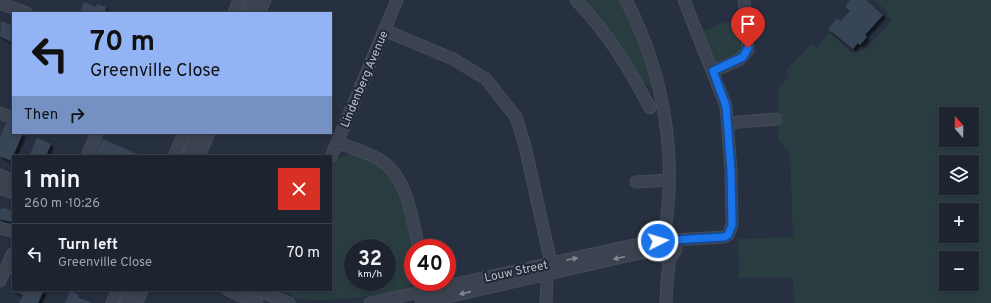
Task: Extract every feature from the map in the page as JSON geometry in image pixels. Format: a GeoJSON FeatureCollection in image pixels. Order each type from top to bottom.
{"type":"FeatureCollection","features":[{"type":"Feature","properties":{"kind":"street"},"geometry":{"type":"LineString","coordinates":[[234,12],[239,0]]}},
{"type":"Feature","properties":{"kind":"street"},"geometry":{"type":"LineString","coordinates":[[248,12],[253,0]]}},
{"type":"Feature","properties":{"kind":"street"},"geometry":{"type":"LineString","coordinates":[[259,12],[265,0]]}},
{"type":"Feature","properties":{"kind":"street","name":"Lindenberg Avenue"},"geometry":{"type":"LineString","coordinates":[[332,155],[397,0]]}},
{"type":"Feature","properties":{"kind":"street"},"geometry":{"type":"LineString","coordinates":[[576,0],[613,44],[631,72],[650,108]]}},
{"type":"Feature","properties":{"kind":"street"},"geometry":{"type":"LineString","coordinates":[[626,0],[643,36],[658,83],[668,138],[669,180],[666,303]]}},
{"type":"Feature","properties":{"kind":"street"},"geometry":{"type":"LineString","coordinates":[[667,246],[693,240],[724,237],[728,235],[732,225],[731,171],[725,101],[684,0]]}},
{"type":"Feature","properties":{"kind":"street"},"geometry":{"type":"LineString","coordinates":[[713,71],[739,60],[748,50],[744,0]]}},
{"type":"Feature","properties":{"kind":"street"},"geometry":{"type":"LineString","coordinates":[[0,3],[24,12]]}},
{"type":"Feature","properties":{"kind":"street"},"geometry":{"type":"LineString","coordinates":[[384,30],[453,59],[486,79],[516,117],[525,146],[551,263],[546,274],[546,303]]}},
{"type":"Feature","properties":{"kind":"street"},"geometry":{"type":"LineString","coordinates":[[0,113],[12,118]]}},
{"type":"Feature","properties":{"kind":"street"},"geometry":{"type":"LineString","coordinates":[[727,123],[776,119]]}},
{"type":"Feature","properties":{"kind":"street"},"geometry":{"type":"LineString","coordinates":[[86,155],[97,134]]}},
{"type":"Feature","properties":{"kind":"street"},"geometry":{"type":"LineString","coordinates":[[174,155],[184,134]]}},
{"type":"Feature","properties":{"kind":"street"},"geometry":{"type":"LineString","coordinates":[[188,155],[197,134]]}},
{"type":"Feature","properties":{"kind":"street"},"geometry":{"type":"LineString","coordinates":[[199,155],[209,134]]}},
{"type":"Feature","properties":{"kind":"street"},"geometry":{"type":"LineString","coordinates":[[338,142],[380,160],[387,165],[407,194],[417,239]]}},
{"type":"Feature","properties":{"kind":"street"},"geometry":{"type":"LineString","coordinates":[[0,175],[12,181]]}},
{"type":"Feature","properties":{"kind":"street"},"geometry":{"type":"LineString","coordinates":[[636,182],[669,180]]}},
{"type":"Feature","properties":{"kind":"street"},"geometry":{"type":"LineString","coordinates":[[0,188],[12,193]]}},
{"type":"Feature","properties":{"kind":"street"},"geometry":{"type":"LineString","coordinates":[[0,228],[12,231]]}},
{"type":"Feature","properties":{"kind":"street","name":"Louw Street"},"geometry":{"type":"LineString","coordinates":[[427,294],[551,263],[667,246]]}},
{"type":"Feature","properties":{"kind":"street","name":"Louw Street"},"geometry":{"type":"LineString","coordinates":[[370,303],[546,274],[667,246]]}},
{"type":"Feature","properties":{"kind":"street"},"geometry":{"type":"LineString","coordinates":[[0,281],[12,255]]}},
{"type":"Feature","properties":{"kind":"street"},"geometry":{"type":"LineString","coordinates":[[112,303],[118,291]]}},
{"type":"Feature","properties":{"kind":"street"},"geometry":{"type":"LineString","coordinates":[[126,303],[131,291]]}},
{"type":"Feature","properties":{"kind":"street"},"geometry":{"type":"LineString","coordinates":[[137,303],[142,291]]}},
{"type":"Feature","properties":{"kind":"street"},"geometry":{"type":"LineString","coordinates":[[230,291],[257,303]]}},
{"type":"Feature","properties":{"kind":"street"},"geometry":{"type":"LineString","coordinates":[[260,291],[289,303]]}},
{"type":"Feature","properties":{"kind":"green space"},"geometry":{"type":"Polygon","coordinates":[[[581,0],[621,0],[650,65],[660,107],[654,109],[652,104],[656,100],[653,87],[642,83],[581,0]]]}},
{"type":"Feature","properties":{"kind":"green space"},"geometry":{"type":"Polygon","coordinates":[[[875,0],[991,0],[991,303],[794,303],[793,278],[739,278],[738,239],[793,237],[790,152],[778,140],[778,89],[788,77],[787,69],[812,44],[817,47],[829,32],[852,53],[866,49],[892,20],[887,16],[888,13],[875,0]]]}},
{"type":"Feature","properties":{"kind":"green space"},"geometry":{"type":"Polygon","coordinates":[[[743,21],[743,53],[718,64],[715,63],[700,32],[723,23],[743,21]]]}},
{"type":"Feature","properties":{"kind":"green space"},"geometry":{"type":"Polygon","coordinates":[[[351,153],[383,166],[403,195],[412,239],[404,239],[404,289],[396,290],[396,239],[344,239],[344,291],[394,291],[351,298],[322,300],[293,298],[289,291],[332,291],[332,166],[335,160],[351,153]]]}},
{"type":"Feature","properties":{"kind":"building"},"geometry":{"type":"Polygon","coordinates":[[[850,0],[866,0],[883,15],[865,35],[867,37],[860,45],[858,43],[853,49],[828,29],[837,18],[841,21],[850,11],[845,6],[850,0]]]}},
{"type":"Feature","properties":{"kind":"building"},"geometry":{"type":"Polygon","coordinates":[[[84,2],[96,7],[97,4],[106,7],[105,11],[108,12],[79,12],[84,2]]]}},
{"type":"Feature","properties":{"kind":"building"},"geometry":{"type":"Polygon","coordinates":[[[1,21],[12,26],[12,42],[0,36],[1,21]]]}},
{"type":"Feature","properties":{"kind":"building"},"geometry":{"type":"Polygon","coordinates":[[[6,123],[12,125],[12,134],[23,134],[14,155],[12,155],[11,161],[0,156],[0,137],[6,123]]]}},
{"type":"Feature","properties":{"kind":"building"},"geometry":{"type":"Polygon","coordinates":[[[37,138],[51,144],[46,155],[29,155],[37,138]]]}},
{"type":"Feature","properties":{"kind":"building"},"geometry":{"type":"Polygon","coordinates":[[[102,139],[140,155],[95,155],[102,139]]]}},
{"type":"Feature","properties":{"kind":"building"},"geometry":{"type":"Polygon","coordinates":[[[4,207],[12,211],[12,222],[0,219],[0,209],[3,209],[4,207]]]}},
{"type":"Feature","properties":{"kind":"building"},"geometry":{"type":"Polygon","coordinates":[[[14,291],[44,291],[38,303],[19,303],[23,295],[14,291]]]}},
{"type":"Feature","properties":{"kind":"building"},"geometry":{"type":"Polygon","coordinates":[[[70,291],[79,295],[78,297],[92,303],[65,303],[70,291]]]}},
{"type":"Feature","properties":{"kind":"route"},"geometry":{"type":"LineString","coordinates":[[658,241],[664,237],[671,238],[673,240],[722,238],[729,233],[732,225],[731,171],[726,106],[713,71],[739,60],[746,54],[748,48]]}}]}
